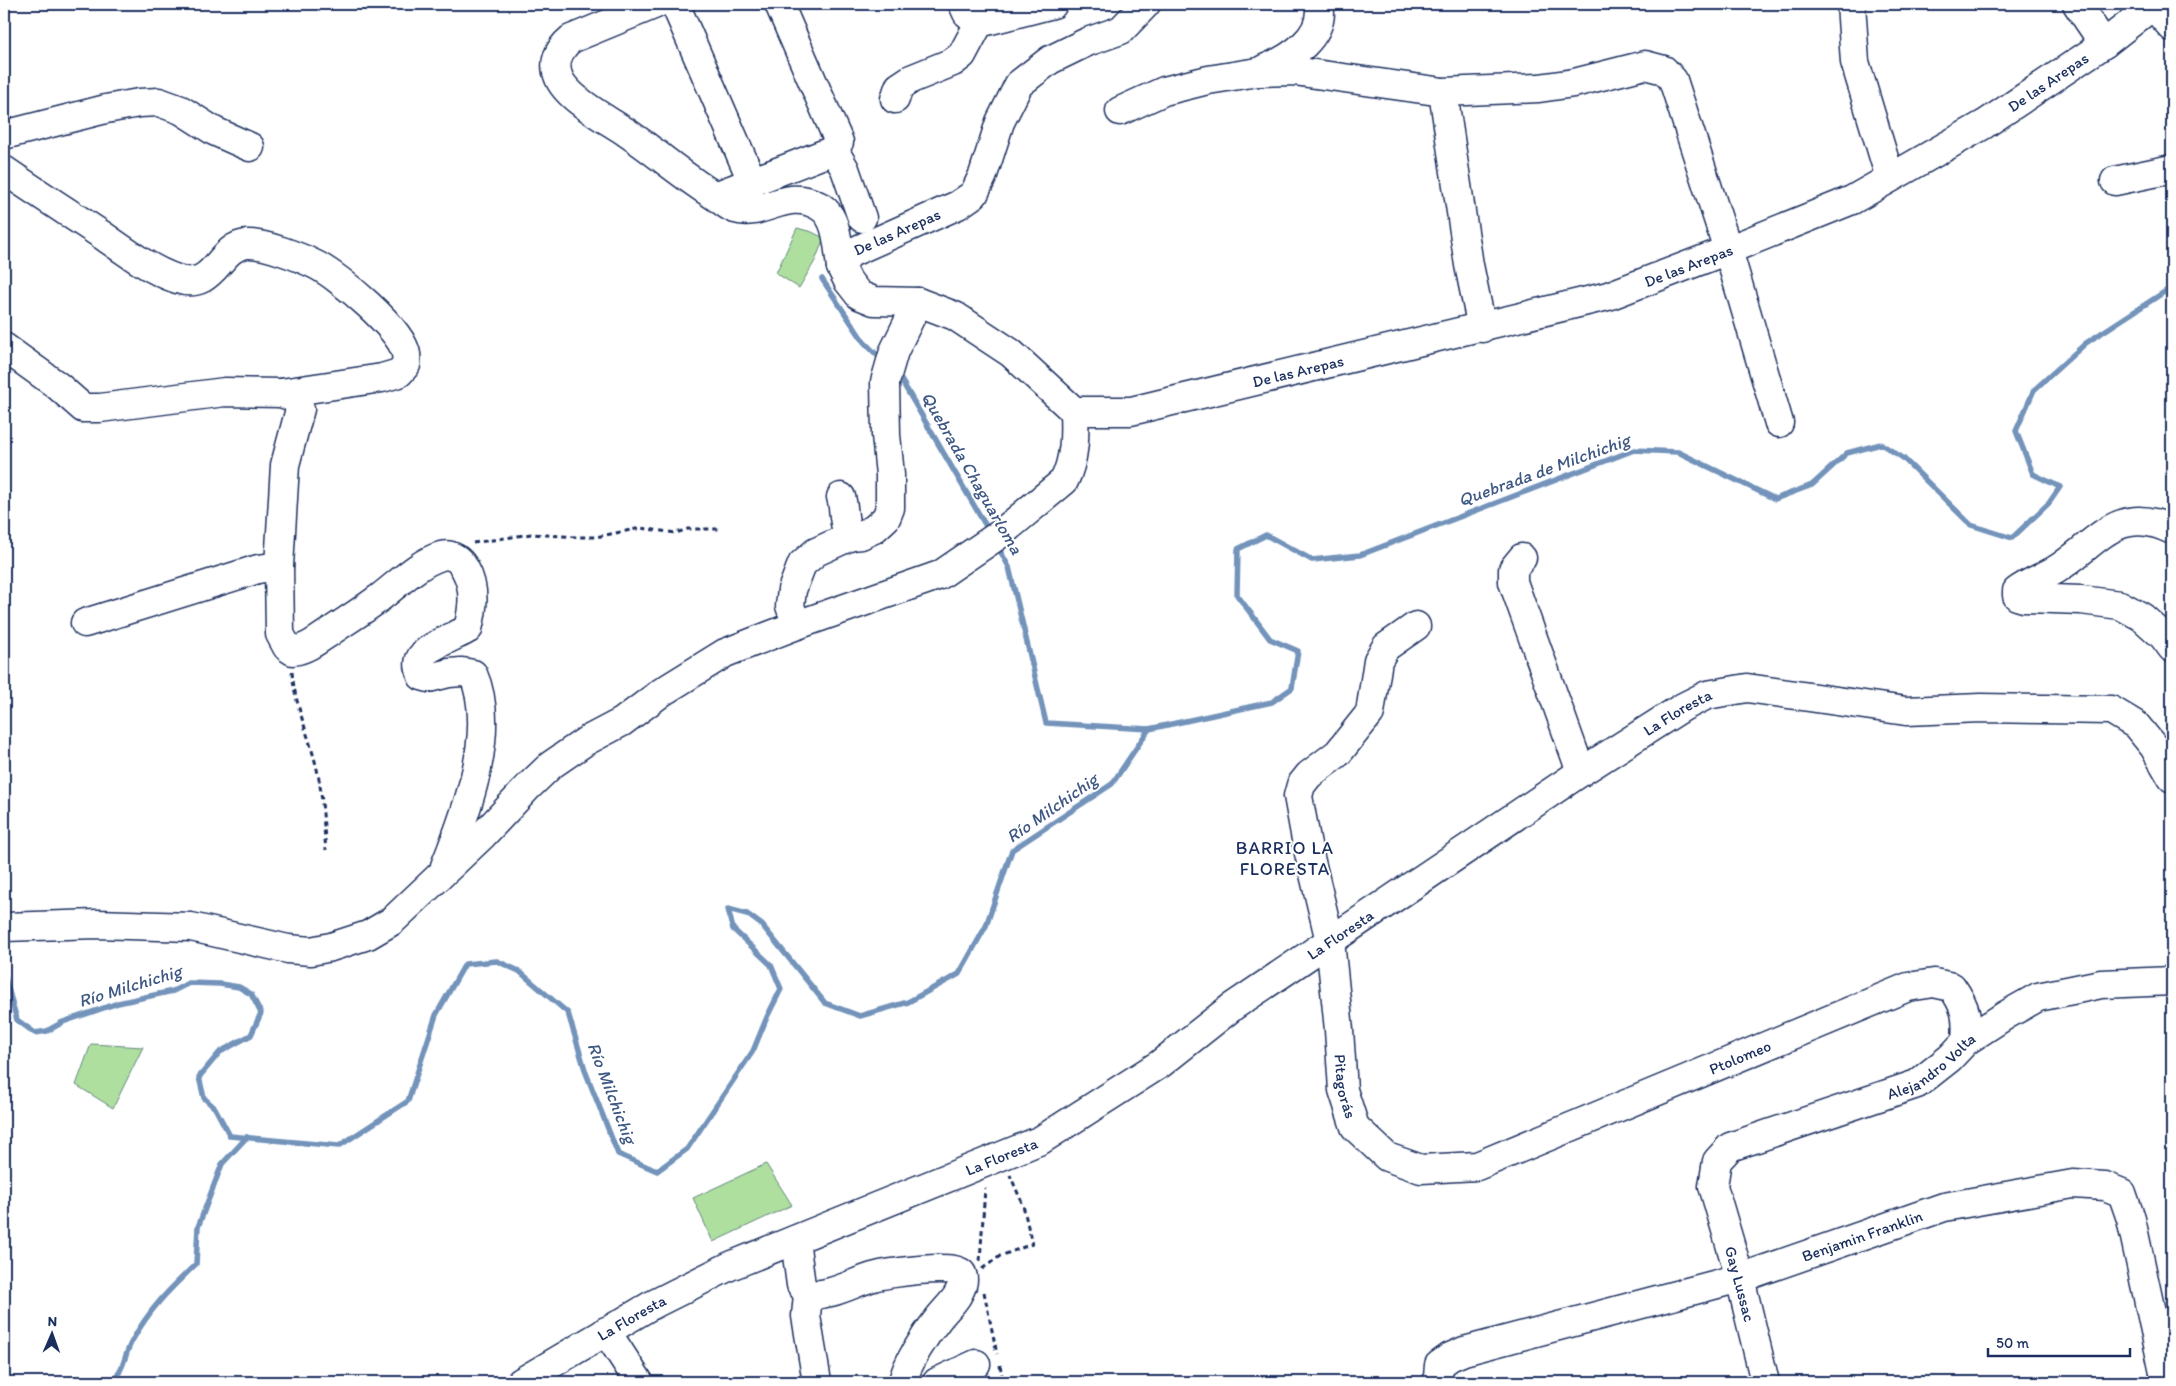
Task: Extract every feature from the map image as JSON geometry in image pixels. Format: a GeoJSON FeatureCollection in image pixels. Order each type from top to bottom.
{"type":"FeatureCollection","features":[{"type":"Feature","properties":{"kind":"street"},"geometry":{"type":"LineString","coordinates":[[656,4],[571,38],[560,47],[556,61],[559,78],[570,93],[690,181],[735,209],[756,209],[790,199],[804,199],[819,206],[829,213],[838,245],[841,267]]}},
{"type":"Feature","properties":{"kind":"street"},"geometry":{"type":"LineString","coordinates":[[675,4],[753,183]]}},
{"type":"Feature","properties":{"kind":"street"},"geometry":{"type":"LineString","coordinates":[[715,196],[753,183],[834,150],[839,142],[778,4]]}},
{"type":"Feature","properties":{"kind":"street"},"geometry":{"type":"LineString","coordinates":[[895,99],[899,87],[911,79],[953,62],[962,55],[971,14],[1053,4]]}},
{"type":"Feature","properties":{"kind":"street","name":"De las Arepas"},"geometry":{"type":"LineString","coordinates":[[1146,4],[1121,30],[1087,42],[1050,60],[1019,84],[1000,122],[983,175],[974,194],[958,205],[848,254],[841,267],[859,296],[874,301],[918,302],[956,316],[1011,353],[1074,410],[1131,411],[1482,328],[1608,296],[1852,200],[1985,124],[2104,44],[2154,5]]}},
{"type":"Feature","properties":{"kind":"street"},"geometry":{"type":"LineString","coordinates":[[1258,72],[1283,62],[1298,51],[1313,32],[1320,16],[1319,4]]}},
{"type":"Feature","properties":{"kind":"street"},"geometry":{"type":"LineString","coordinates":[[1850,4],[1855,62],[1890,178]]}},
{"type":"Feature","properties":{"kind":"street"},"geometry":{"type":"LineString","coordinates":[[2077,4],[2104,44]]}},
{"type":"Feature","properties":{"kind":"street"},"geometry":{"type":"LineString","coordinates":[[2154,5],[2172,27]]}},
{"type":"Feature","properties":{"kind":"street"},"geometry":{"type":"LineString","coordinates":[[1120,112],[1164,91],[1208,80],[1258,72],[1294,71],[1443,92],[1539,88],[1574,83],[1645,65],[1664,70],[1673,80],[1728,250],[1779,423]]}},
{"type":"Feature","properties":{"kind":"street"},"geometry":{"type":"LineString","coordinates":[[1443,92],[1469,265],[1482,328]]}},
{"type":"Feature","properties":{"kind":"street"},"geometry":{"type":"LineString","coordinates":[[4,135],[106,109],[139,103],[159,102],[181,110],[214,131],[250,147]]}},
{"type":"Feature","properties":{"kind":"street"},"geometry":{"type":"LineString","coordinates":[[834,150],[845,170],[862,218]]}},
{"type":"Feature","properties":{"kind":"street"},"geometry":{"type":"LineString","coordinates":[[2115,181],[2172,169]]}},
{"type":"Feature","properties":{"kind":"street"},"geometry":{"type":"LineString","coordinates":[[4,170],[125,251],[159,272],[178,280],[196,281],[204,277],[215,270],[232,250],[248,244],[288,253],[318,266],[364,300],[400,337],[406,354],[406,365],[398,373],[382,378],[281,393],[225,392],[100,408],[83,408],[58,386],[4,346]]}},
{"type":"Feature","properties":{"kind":"street"},"geometry":{"type":"LineString","coordinates":[[797,625],[790,606],[792,590],[802,564],[816,552],[851,536],[860,535],[874,529],[886,518],[890,508],[885,382],[894,351],[918,302]]}},
{"type":"Feature","properties":{"kind":"street"},"geometry":{"type":"LineString","coordinates":[[281,393],[294,398],[300,409],[285,465],[279,566],[280,634],[287,647],[293,651],[304,650],[366,608],[420,567],[442,556],[454,556],[462,563],[467,573],[473,593],[472,613],[468,629],[427,650],[420,658],[422,676],[429,678],[449,673],[473,674],[478,685],[481,705],[481,738],[467,811],[442,872]]}},
{"type":"Feature","properties":{"kind":"street"},"geometry":{"type":"LineString","coordinates":[[4,927],[97,924],[191,927],[288,949],[311,951],[331,947],[368,935],[392,921],[483,835],[540,775],[586,741],[622,722],[662,692],[725,653],[797,625],[940,575],[994,539],[1064,481],[1071,467],[1075,436],[1074,410]]}},
{"type":"Feature","properties":{"kind":"street"},"geometry":{"type":"LineString","coordinates":[[841,497],[845,522],[851,536]]}},
{"type":"Feature","properties":{"kind":"street"},"geometry":{"type":"LineString","coordinates":[[2172,530],[2163,525],[2133,520],[2119,524],[2058,568],[2016,591],[2017,596],[2024,598],[2081,600],[2120,605],[2142,617],[2163,636],[2172,648]]}},
{"type":"Feature","properties":{"kind":"street"},"geometry":{"type":"LineString","coordinates":[[1522,558],[1513,569],[1512,582],[1581,772]]}},
{"type":"Feature","properties":{"kind":"street"},"geometry":{"type":"LineString","coordinates":[[85,622],[258,570],[279,566]]}},
{"type":"Feature","properties":{"kind":"street","name":"Pitagorás"},"geometry":{"type":"LineString","coordinates":[[1416,626],[1386,647],[1378,660],[1370,713],[1338,753],[1309,775],[1301,785],[1298,796],[1307,845],[1330,941],[1343,1090],[1355,1127],[1387,1157],[1421,1169],[1477,1166]]}},
{"type":"Feature","properties":{"kind":"street","name":"La Floresta"},"geometry":{"type":"LineString","coordinates":[[521,1382],[606,1331],[730,1266],[1042,1140],[1160,1064],[1232,1007],[1581,772],[1708,695],[1747,688],[1906,711],[1980,708],[2111,710],[2136,725],[2154,747],[2172,778]]}},
{"type":"Feature","properties":{"kind":"street","name":"Alejandro Volta"},"geometry":{"type":"LineString","coordinates":[[1713,1186],[1717,1161],[1730,1147],[1917,1084],[1950,1058],[1966,1041],[2006,1014],[2038,997],[2101,984],[2172,981]]}},
{"type":"Feature","properties":{"kind":"street","name":"Ptolomeo"},"geometry":{"type":"LineString","coordinates":[[1477,1166],[1908,988],[1934,983],[1952,988],[1963,1002],[1968,1022],[1966,1041]]}},
{"type":"Feature","properties":{"kind":"street","name":"Benjamin Franklin"},"geometry":{"type":"LineString","coordinates":[[1440,1382],[1439,1366],[1450,1357],[1464,1351],[1740,1278],[1944,1207],[2073,1184],[2106,1186],[2122,1193],[2131,1219],[2166,1382]]}},
{"type":"Feature","properties":{"kind":"street","name":"Gay Lussac"},"geometry":{"type":"LineString","coordinates":[[1713,1186],[1740,1278],[1765,1382]]}},
{"type":"Feature","properties":{"kind":"street"},"geometry":{"type":"LineString","coordinates":[[794,1240],[800,1285],[808,1294],[818,1295],[876,1276],[939,1268],[957,1269],[962,1273],[963,1284],[957,1296],[933,1327],[914,1357],[903,1382]]}},
{"type":"Feature","properties":{"kind":"street"},"geometry":{"type":"LineString","coordinates":[[808,1294],[806,1316],[817,1382]]}},
{"type":"Feature","properties":{"kind":"street"},"geometry":{"type":"LineString","coordinates":[[606,1331],[638,1382]]}},
{"type":"Feature","properties":{"kind":"street"},"geometry":{"type":"LineString","coordinates":[[937,1382],[976,1364]]}},
{"type":"Feature","properties":{"kind":"path"},"geometry":{"type":"LineString","coordinates":[[454,556],[476,542],[531,534],[596,537],[641,528],[676,533],[688,530],[719,529]]}},
{"type":"Feature","properties":{"kind":"path"},"geometry":{"type":"LineString","coordinates":[[293,651],[294,694],[316,768],[326,850]]}},
{"type":"Feature","properties":{"kind":"path"},"geometry":{"type":"LineString","coordinates":[[979,1271],[1000,1256],[1032,1244],[1023,1205],[1002,1156]]}},
{"type":"Feature","properties":{"kind":"green space"},"geometry":{"type":"Polygon","coordinates":[[[797,228],[824,238],[815,261],[799,288],[776,273],[797,228]]]}},
{"type":"Feature","properties":{"kind":"green space"},"geometry":{"type":"Polygon","coordinates":[[[91,1044],[143,1047],[113,1108],[76,1085],[91,1044]]]}},
{"type":"Feature","properties":{"kind":"green space"},"geometry":{"type":"Polygon","coordinates":[[[766,1164],[792,1205],[713,1242],[693,1198],[766,1164]]]}},
{"type":"Feature","properties":{"kind":"waterway","name":"Quebrada Chaguarloma"},"geometry":{"type":"LineString","coordinates":[[822,279],[864,342],[883,361]]}},
{"type":"Feature","properties":{"kind":"waterway","name":"Quebrada de Milchichig"},"geometry":{"type":"LineString","coordinates":[[997,545],[1009,567],[1046,723],[1149,729],[1272,702],[1292,688],[1298,651],[1270,639],[1237,595],[1238,549],[1266,535],[1312,560],[1360,555],[1634,450],[1678,452],[1775,499],[1812,485],[1847,453],[1881,444],[1903,458],[1971,525],[2012,538],[2049,503],[2060,487],[2033,474],[2016,431],[2034,390],[2086,343],[2172,287]]}},
{"type":"Feature","properties":{"kind":"waterway","name":"Quebrada Chaguarloma"},"geometry":{"type":"LineString","coordinates":[[895,373],[900,378],[990,533]]}},
{"type":"Feature","properties":{"kind":"waterway","name":"Río Milchichig"},"geometry":{"type":"LineString","coordinates":[[4,974],[17,1020],[35,1033],[47,1031],[63,1022],[118,1003],[173,991],[189,983],[239,987],[251,994],[261,1013],[251,1035],[220,1052],[199,1077],[204,1098],[215,1108],[230,1136],[339,1146],[408,1101],[436,1015],[465,964],[497,961],[519,971],[568,1013],[586,1073],[618,1154],[657,1171],[687,1149],[753,1051],[781,989],[771,965],[733,929],[728,909],[747,914],[762,925],[825,1003],[860,1016],[908,1002],[959,974],[986,926],[1012,850],[1112,784],[1149,729]]}},
{"type":"Feature","properties":{"kind":"waterway"},"geometry":{"type":"LineString","coordinates":[[113,1382],[120,1372],[132,1341],[153,1309],[196,1264],[198,1227],[222,1164],[247,1137]]}},
{"type":"Feature","properties":{"kind":"district","name":"BARRIO LA FLORESTA"},"geometry":{"type":"Point","coordinates":[1285,858]}}]}
